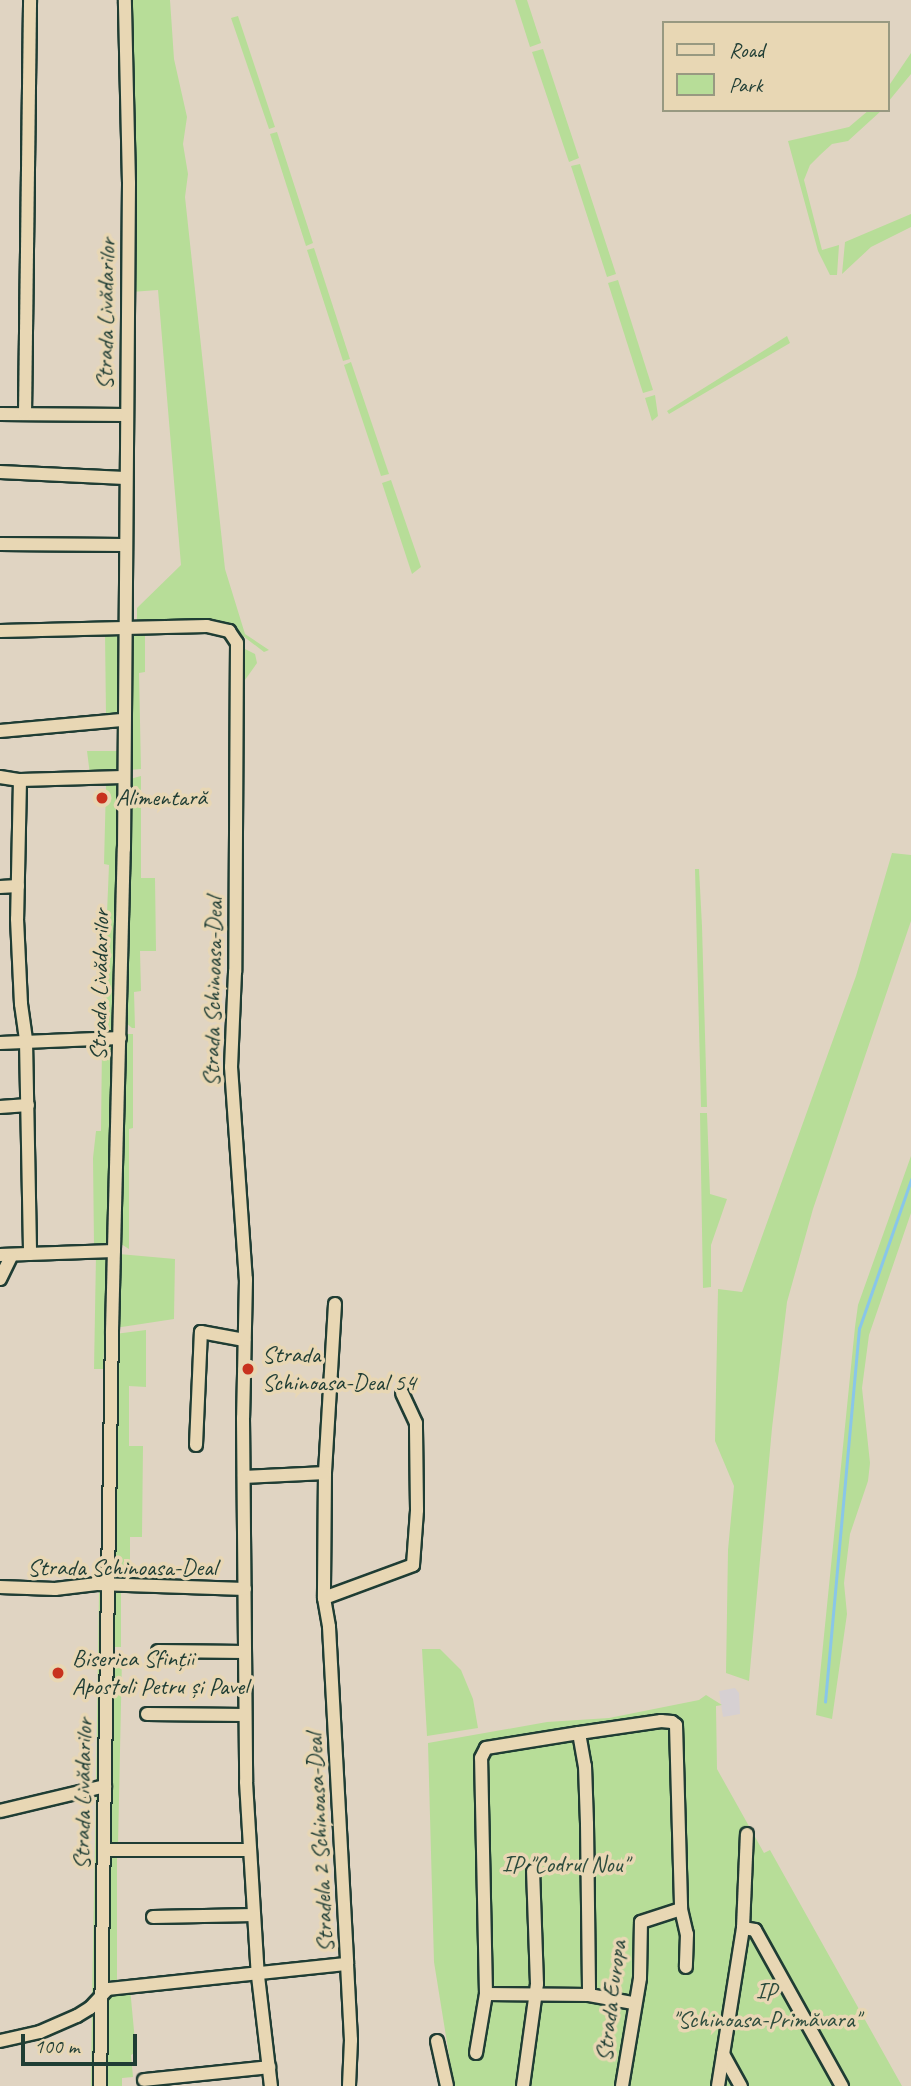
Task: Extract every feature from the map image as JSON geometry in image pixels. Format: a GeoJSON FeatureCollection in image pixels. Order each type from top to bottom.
{"type":"FeatureCollection","features":[{"type":"Feature","properties":{"kind":"street"},"geometry":{"type":"LineString","coordinates":[[25,414],[30,0]]}},
{"type":"Feature","properties":{"kind":"street","name":"Strada Livădarilor"},"geometry":{"type":"LineString","coordinates":[[100,2086],[107,1585],[120,1038],[129,183],[125,0]]}},
{"type":"Feature","properties":{"kind":"street"},"geometry":{"type":"LineString","coordinates":[[0,414],[126,415]]}},
{"type":"Feature","properties":{"kind":"street"},"geometry":{"type":"LineString","coordinates":[[0,472],[125,478]]}},
{"type":"Feature","properties":{"kind":"street"},"geometry":{"type":"LineString","coordinates":[[0,544],[124,545]]}},
{"type":"Feature","properties":{"kind":"street","name":"Strada Schinoasa-Deal"},"geometry":{"type":"LineString","coordinates":[[124,629],[216,626],[229,631],[237,643],[235,972],[230,1067],[246,1279],[245,1715],[258,1976],[271,2086]]}},
{"type":"Feature","properties":{"kind":"street"},"geometry":{"type":"LineString","coordinates":[[0,631],[124,629]]}},
{"type":"Feature","properties":{"kind":"street"},"geometry":{"type":"LineString","coordinates":[[0,731],[122,720]]}},
{"type":"Feature","properties":{"kind":"street"},"geometry":{"type":"LineString","coordinates":[[0,778],[20,780],[123,777]]}},
{"type":"Feature","properties":{"kind":"street"},"geometry":{"type":"LineString","coordinates":[[20,780],[20,1004],[26,1041],[30,1254]]}},
{"type":"Feature","properties":{"kind":"street"},"geometry":{"type":"LineString","coordinates":[[0,887],[18,886]]}},
{"type":"Feature","properties":{"kind":"street"},"geometry":{"type":"LineString","coordinates":[[0,1043],[120,1038]]}},
{"type":"Feature","properties":{"kind":"street"},"geometry":{"type":"LineString","coordinates":[[0,1107],[28,1105]]}},
{"type":"Feature","properties":{"kind":"street"},"geometry":{"type":"LineString","coordinates":[[0,1279],[6,1256],[114,1251]]}},
{"type":"Feature","properties":{"kind":"street","name":"Stradela 2 Schinoasa-Deal"},"geometry":{"type":"LineString","coordinates":[[335,1304],[325,1474],[324,1598],[329,1627],[351,2040],[349,2086]]}},
{"type":"Feature","properties":{"kind":"street"},"geometry":{"type":"LineString","coordinates":[[196,1445],[201,1332],[244,1340]]}},
{"type":"Feature","properties":{"kind":"street"},"geometry":{"type":"LineString","coordinates":[[324,1598],[413,1565],[417,1510],[416,1423],[402,1393]]}},
{"type":"Feature","properties":{"kind":"street"},"geometry":{"type":"LineString","coordinates":[[244,1477],[325,1474]]}},
{"type":"Feature","properties":{"kind":"street","name":"Strada Schinoasa-Deal"},"geometry":{"type":"LineString","coordinates":[[0,1587],[55,1589],[107,1585],[245,1588]]}},
{"type":"Feature","properties":{"kind":"street"},"geometry":{"type":"LineString","coordinates":[[158,1651],[245,1652]]}},
{"type":"Feature","properties":{"kind":"street"},"geometry":{"type":"LineString","coordinates":[[148,1714],[245,1715]]}},
{"type":"Feature","properties":{"kind":"street"},"geometry":{"type":"LineString","coordinates":[[476,2053],[486,1994],[482,1753],[486,1748],[673,1722],[677,1729],[681,1909],[687,1934],[686,1968]]}},
{"type":"Feature","properties":{"kind":"street"},"geometry":{"type":"LineString","coordinates":[[579,1733],[584,1757],[587,1812],[589,1994]]}},
{"type":"Feature","properties":{"kind":"street"},"geometry":{"type":"LineString","coordinates":[[0,1811],[104,1786]]}},
{"type":"Feature","properties":{"kind":"street"},"geometry":{"type":"LineString","coordinates":[[718,2086],[743,1928],[747,1834]]}},
{"type":"Feature","properties":{"kind":"street"},"geometry":{"type":"LineString","coordinates":[[104,1850],[250,1850]]}},
{"type":"Feature","properties":{"kind":"street"},"geometry":{"type":"LineString","coordinates":[[523,2086],[536,1994],[533,1871]]}},
{"type":"Feature","properties":{"kind":"street","name":"Strada Europa"},"geometry":{"type":"LineString","coordinates":[[622,2086],[633,2003],[640,1978],[641,1922],[681,1909]]}},
{"type":"Feature","properties":{"kind":"street"},"geometry":{"type":"LineString","coordinates":[[153,1917],[254,1915]]}},
{"type":"Feature","properties":{"kind":"street"},"geometry":{"type":"LineString","coordinates":[[743,1928],[755,1930],[842,2086]]}},
{"type":"Feature","properties":{"kind":"street"},"geometry":{"type":"LineString","coordinates":[[0,2041],[40,2032],[78,2016],[90,2008],[103,1993],[131,1985],[258,1976],[347,1964]]}},
{"type":"Feature","properties":{"kind":"street"},"geometry":{"type":"LineString","coordinates":[[486,1994],[589,1994],[633,2003]]}},
{"type":"Feature","properties":{"kind":"street"},"geometry":{"type":"LineString","coordinates":[[437,2041],[447,2086]]}},
{"type":"Feature","properties":{"kind":"street"},"geometry":{"type":"LineString","coordinates":[[723,2054],[741,2086]]}},
{"type":"Feature","properties":{"kind":"street"},"geometry":{"type":"LineString","coordinates":[[144,2080],[268,2067]]}},
{"type":"Feature","properties":{"kind":"shaded area"},"geometry":{"type":"Polygon","coordinates":[[[735,1688],[739,1693],[740,1714],[723,1717],[719,1691],[735,1688]]]}},
{"type":"Feature","properties":{"kind":"green space"},"geometry":{"type":"Polygon","coordinates":[[[129,0],[170,0],[174,59],[187,117],[183,144],[188,174],[185,197],[225,569],[245,634],[269,650],[264,652],[226,623],[210,620],[137,625],[137,608],[181,565],[158,290],[131,292],[129,0]]]}},
{"type":"Feature","properties":{"kind":"green space"},"geometry":{"type":"Polygon","coordinates":[[[515,0],[527,0],[541,43],[530,47],[515,0]]]}},
{"type":"Feature","properties":{"kind":"green space"},"geometry":{"type":"Polygon","coordinates":[[[238,16],[275,127],[269,129],[231,18],[238,16]]]}},
{"type":"Feature","properties":{"kind":"green space"},"geometry":{"type":"Polygon","coordinates":[[[543,49],[579,158],[569,162],[532,52],[543,49]]]}},
{"type":"Feature","properties":{"kind":"green space"},"geometry":{"type":"Polygon","coordinates":[[[911,53],[911,74],[890,100],[890,84],[911,53]]]}},
{"type":"Feature","properties":{"kind":"green space"},"geometry":{"type":"Polygon","coordinates":[[[867,112],[880,112],[848,141],[832,144],[810,165],[804,180],[822,250],[839,245],[837,275],[830,275],[818,251],[788,141],[849,127],[867,112]]]}},
{"type":"Feature","properties":{"kind":"green space"},"geometry":{"type":"Polygon","coordinates":[[[277,132],[313,243],[306,246],[270,134],[277,132]]]}},
{"type":"Feature","properties":{"kind":"green space"},"geometry":{"type":"Polygon","coordinates":[[[580,164],[616,274],[607,277],[571,166],[580,164]]]}},
{"type":"Feature","properties":{"kind":"green space"},"geometry":{"type":"Polygon","coordinates":[[[911,214],[911,227],[871,247],[842,274],[845,242],[911,214]]]}},
{"type":"Feature","properties":{"kind":"green space"},"geometry":{"type":"Polygon","coordinates":[[[314,248],[350,359],[343,361],[307,250],[314,248]]]}},
{"type":"Feature","properties":{"kind":"green space"},"geometry":{"type":"Polygon","coordinates":[[[618,280],[653,390],[643,393],[608,283],[618,280]]]}},
{"type":"Feature","properties":{"kind":"green space"},"geometry":{"type":"Polygon","coordinates":[[[787,336],[790,343],[669,414],[667,411],[787,336]]]}},
{"type":"Feature","properties":{"kind":"green space"},"geometry":{"type":"Polygon","coordinates":[[[351,362],[389,474],[381,476],[344,365],[351,362]]]}},
{"type":"Feature","properties":{"kind":"green space"},"geometry":{"type":"Polygon","coordinates":[[[655,395],[658,416],[652,421],[645,398],[655,395]]]}},
{"type":"Feature","properties":{"kind":"green space"},"geometry":{"type":"Polygon","coordinates":[[[391,480],[421,567],[412,574],[382,483],[391,480]]]}},
{"type":"Feature","properties":{"kind":"green space"},"geometry":{"type":"Polygon","coordinates":[[[120,632],[119,715],[106,716],[105,633],[120,632]]]}},
{"type":"Feature","properties":{"kind":"green space"},"geometry":{"type":"Polygon","coordinates":[[[145,634],[145,672],[139,673],[141,769],[129,770],[130,636],[145,634]]]}},
{"type":"Feature","properties":{"kind":"green space"},"geometry":{"type":"Polygon","coordinates":[[[241,647],[255,654],[257,663],[240,687],[241,647]]]}},
{"type":"Feature","properties":{"kind":"green space"},"geometry":{"type":"Polygon","coordinates":[[[87,751],[119,751],[119,774],[90,775],[87,751]]]}},
{"type":"Feature","properties":{"kind":"green space"},"geometry":{"type":"Polygon","coordinates":[[[141,776],[141,878],[155,878],[156,951],[140,951],[141,991],[134,992],[135,1028],[132,1028],[125,1022],[130,779],[141,776]]]}},
{"type":"Feature","properties":{"kind":"green space"},"geometry":{"type":"Polygon","coordinates":[[[106,785],[118,785],[119,859],[116,1032],[102,1034],[109,865],[104,864],[106,785]]]}},
{"type":"Feature","properties":{"kind":"green space"},"geometry":{"type":"Polygon","coordinates":[[[892,853],[911,855],[911,921],[813,1209],[787,1302],[772,1428],[749,1681],[726,1673],[728,1550],[734,1486],[715,1441],[718,1289],[742,1292],[856,976],[892,853]]]}},
{"type":"Feature","properties":{"kind":"green space"},"geometry":{"type":"Polygon","coordinates":[[[695,869],[699,869],[702,926],[707,1107],[701,1107],[695,869]]]}},
{"type":"Feature","properties":{"kind":"green space"},"geometry":{"type":"Polygon","coordinates":[[[133,1034],[133,1128],[129,1129],[129,1249],[121,1244],[122,1080],[124,1037],[133,1034]]]}},
{"type":"Feature","properties":{"kind":"green space"},"geometry":{"type":"Polygon","coordinates":[[[102,1044],[114,1044],[110,1246],[94,1246],[93,1158],[96,1131],[101,1131],[102,1044]]]}},
{"type":"Feature","properties":{"kind":"green space"},"geometry":{"type":"Polygon","coordinates":[[[700,1113],[707,1113],[710,1194],[727,1199],[711,1245],[711,1287],[703,1288],[700,1113]]]}},
{"type":"Feature","properties":{"kind":"green space"},"geometry":{"type":"Polygon","coordinates":[[[911,1156],[911,1213],[869,1335],[862,1388],[870,1463],[868,1481],[850,1534],[844,1583],[847,1614],[832,1719],[816,1715],[858,1305],[911,1156]]]}},
{"type":"Feature","properties":{"kind":"green space"},"geometry":{"type":"Polygon","coordinates":[[[104,1254],[109,1259],[103,1369],[94,1369],[96,1255],[104,1254]]]}},
{"type":"Feature","properties":{"kind":"green space"},"geometry":{"type":"Polygon","coordinates":[[[119,1254],[175,1259],[174,1319],[115,1328],[119,1254]]]}},
{"type":"Feature","properties":{"kind":"green space"},"geometry":{"type":"Polygon","coordinates":[[[146,1330],[146,1387],[129,1386],[129,1446],[143,1446],[142,1537],[130,1537],[130,1582],[110,1581],[115,1334],[146,1330]]]}},
{"type":"Feature","properties":{"kind":"green space"},"geometry":{"type":"Polygon","coordinates":[[[111,1590],[121,1590],[121,1647],[111,1647],[111,1590]]]}},
{"type":"Feature","properties":{"kind":"green space"},"geometry":{"type":"Polygon","coordinates":[[[99,1591],[104,1591],[100,1783],[96,1784],[99,1591]]]}},
{"type":"Feature","properties":{"kind":"green space"},"geometry":{"type":"Polygon","coordinates":[[[422,1649],[440,1649],[461,1670],[473,1699],[478,1728],[427,1736],[422,1649]]]}},
{"type":"Feature","properties":{"kind":"green space"},"geometry":{"type":"Polygon","coordinates":[[[111,1657],[122,1657],[118,1846],[107,1846],[111,1657]]]}},
{"type":"Feature","properties":{"kind":"green space","name":"IP \"Codrul Nou\""},"geometry":{"type":"Polygon","coordinates":[[[706,1695],[722,1705],[716,1706],[717,1769],[764,1853],[770,1850],[902,2086],[454,2086],[434,1962],[428,1743],[547,1722],[609,1718],[699,1700],[706,1695]]]}},
{"type":"Feature","properties":{"kind":"green space"},"geometry":{"type":"Polygon","coordinates":[[[100,1792],[96,1990],[92,1998],[96,1794],[100,1792]]]}},
{"type":"Feature","properties":{"kind":"green space"},"geometry":{"type":"Polygon","coordinates":[[[107,1853],[117,1853],[117,1980],[106,1980],[107,1853]]]}},
{"type":"Feature","properties":{"kind":"green space"},"geometry":{"type":"Polygon","coordinates":[[[130,1988],[136,2052],[131,2055],[133,2077],[122,2078],[122,2086],[103,2086],[106,1995],[130,1988]]]}},
{"type":"Feature","properties":{"kind":"green space"},"geometry":{"type":"Polygon","coordinates":[[[98,2005],[96,2086],[91,2086],[92,2012],[98,2005]]]}},
{"type":"Feature","properties":{"kind":"waterway"},"geometry":{"type":"LineString","coordinates":[[825,1702],[859,1329],[911,1180]]}},
{"type":"Feature","properties":{"kind":"place","name":"Alimentară"},"geometry":{"type":"Point","coordinates":[102,798]}},
{"type":"Feature","properties":{"kind":"place","name":"Strada Schinoasa-Deal 54"},"geometry":{"type":"Point","coordinates":[248,1369]}},
{"type":"Feature","properties":{"kind":"place","name":"Biserica Sfinții Apostoli Petru și Pavel"},"geometry":{"type":"Point","coordinates":[58,1673]}},
{"type":"Feature","properties":{"kind":"park label","name":"IP \"Schinoasa-Primăvara\""},"geometry":{"type":"Point","coordinates":[766,2006]}}]}
